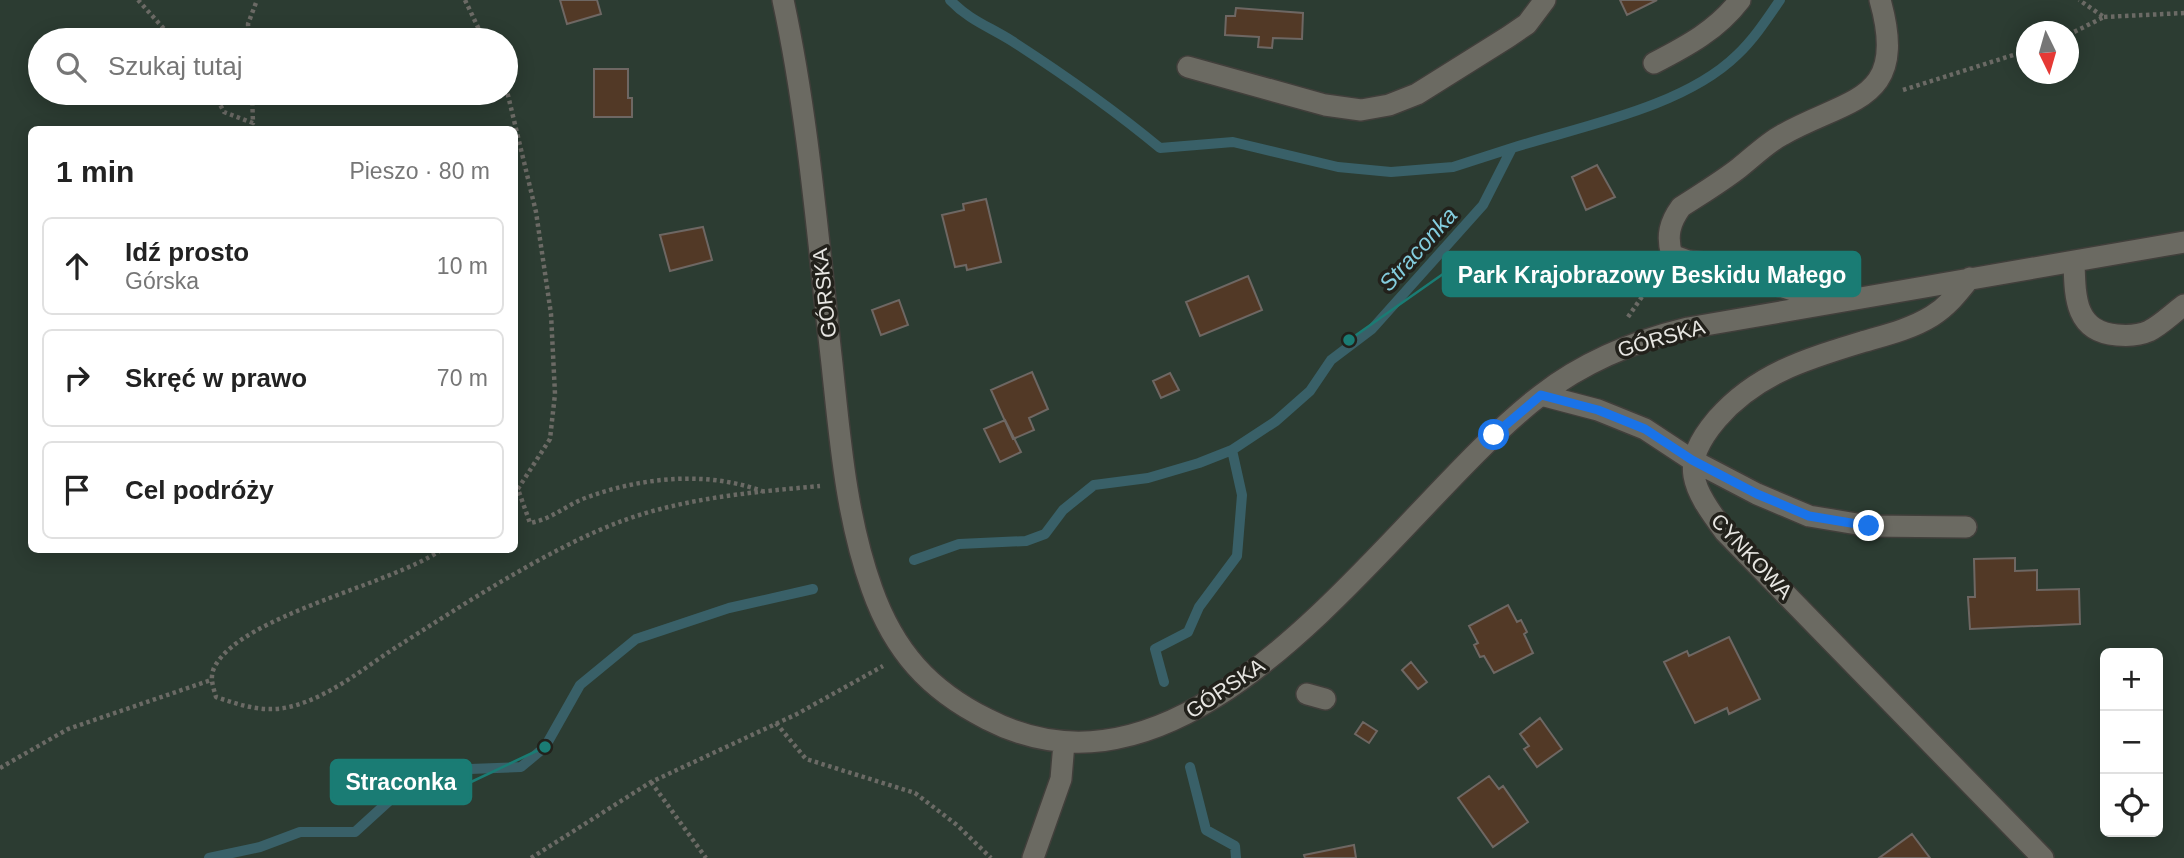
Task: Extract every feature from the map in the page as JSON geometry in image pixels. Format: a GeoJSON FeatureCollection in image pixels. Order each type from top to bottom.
{"type":"FeatureCollection","features":[{"type":"Feature","properties":{"kind":"street","name":"GÓRSKA"},"geometry":{"type":"LineString","coordinates":[[783,0],[800,79],[840,444],[871,586],[890,632],[903,654],[922,676],[964,708],[1028,736],[1064,743],[1137,734],[1183,718],[1228,690],[1301,630],[1494,435],[1541,395],[1587,364],[1609,353],[1646,338],[1688,328],[2184,242]]}},
{"type":"Feature","properties":{"kind":"street"},"geometry":{"type":"LineString","coordinates":[[1188,67],[1325,105],[1361,110],[1417,94],[1508,37],[1527,23],[1545,0]]}},
{"type":"Feature","properties":{"kind":"street"},"geometry":{"type":"LineString","coordinates":[[1654,63],[1694,43],[1728,15],[1740,0]]}},
{"type":"Feature","properties":{"kind":"street"},"geometry":{"type":"LineString","coordinates":[[1672,255],[1668,240],[1673,218],[1681,207],[1781,135],[1855,103],[1871,89],[1886,62],[1885,15],[1880,0]]}},
{"type":"Feature","properties":{"kind":"street","name":"GÓRSKA"},"geometry":{"type":"LineString","coordinates":[[1672,255],[1688,261],[1717,265],[1828,302]]}},
{"type":"Feature","properties":{"kind":"street"},"geometry":{"type":"LineString","coordinates":[[2074,261],[2074,291],[2079,309],[2090,328],[2108,335],[2130,337],[2150,330],[2184,305]]}},
{"type":"Feature","properties":{"kind":"street"},"geometry":{"type":"LineString","coordinates":[[1692,460],[1699,441],[1752,386],[1787,368],[1901,331],[1931,317],[1949,304],[1970,278]]}},
{"type":"Feature","properties":{"kind":"street"},"geometry":{"type":"LineString","coordinates":[[1541,395],[1598,410],[1645,429],[1692,460],[1757,494],[1809,516],[1869,526],[1966,527]]}},
{"type":"Feature","properties":{"kind":"street","name":"CYNKOWA"},"geometry":{"type":"LineString","coordinates":[[1692,460],[1696,482],[1705,505],[1725,532],[2043,858]]}},
{"type":"Feature","properties":{"kind":"street"},"geometry":{"type":"LineString","coordinates":[[1033,858],[1061,779],[1064,743]]}},
{"type":"Feature","properties":{"kind":"path"},"geometry":{"type":"LineString","coordinates":[[138,0],[163,28]]}},
{"type":"Feature","properties":{"kind":"path"},"geometry":{"type":"LineString","coordinates":[[248,28],[257,0]]}},
{"type":"Feature","properties":{"kind":"path"},"geometry":{"type":"LineString","coordinates":[[465,0],[478,28]]}},
{"type":"Feature","properties":{"kind":"path"},"geometry":{"type":"LineString","coordinates":[[2079,0],[2104,17]]}},
{"type":"Feature","properties":{"kind":"path"},"geometry":{"type":"LineString","coordinates":[[2079,29],[2104,17],[2184,13]]}},
{"type":"Feature","properties":{"kind":"path"},"geometry":{"type":"LineString","coordinates":[[1855,103],[1933,82],[2016,54]]}},
{"type":"Feature","properties":{"kind":"path"},"geometry":{"type":"LineString","coordinates":[[221,105],[225,112],[253,123],[252,105]]}},
{"type":"Feature","properties":{"kind":"path"},"geometry":{"type":"LineString","coordinates":[[510,105],[515,126]]}},
{"type":"Feature","properties":{"kind":"path"},"geometry":{"type":"LineString","coordinates":[[518,137],[536,212],[551,314],[555,394],[550,439],[518,492]]}},
{"type":"Feature","properties":{"kind":"path"},"geometry":{"type":"LineString","coordinates":[[1609,353],[1625,321],[1672,255]]}},
{"type":"Feature","properties":{"kind":"path"},"geometry":{"type":"LineString","coordinates":[[518,496],[530,523],[547,520],[587,497],[651,482],[703,477],[738,482],[762,491]]}},
{"type":"Feature","properties":{"kind":"path"},"geometry":{"type":"LineString","coordinates":[[434,553],[245,636],[215,667],[211,680],[216,697],[253,709],[288,707],[330,691],[488,592],[568,546],[621,522],[670,506],[762,491],[847,483]]}},
{"type":"Feature","properties":{"kind":"path"},"geometry":{"type":"LineString","coordinates":[[531,858],[651,782],[776,723],[903,654]]}},
{"type":"Feature","properties":{"kind":"path"},"geometry":{"type":"LineString","coordinates":[[0,768],[68,729],[211,680]]}},
{"type":"Feature","properties":{"kind":"path"},"geometry":{"type":"LineString","coordinates":[[776,723],[806,759],[915,793],[957,825],[992,858]]}},
{"type":"Feature","properties":{"kind":"path"},"geometry":{"type":"LineString","coordinates":[[651,782],[706,858]]}},
{"type":"Feature","properties":{"kind":"green space"},"geometry":{"type":"Polygon","coordinates":[[[0,0],[2184,0],[2184,858],[0,858],[0,0]]]}},
{"type":"Feature","properties":{"kind":"building"},"geometry":{"type":"Polygon","coordinates":[[[560,0],[597,0],[601,14],[567,24],[560,0]]]}},
{"type":"Feature","properties":{"kind":"building"},"geometry":{"type":"Polygon","coordinates":[[[1620,0],[1657,0],[1627,15],[1620,0]]]}},
{"type":"Feature","properties":{"kind":"building"},"geometry":{"type":"Polygon","coordinates":[[[1236,8],[1303,13],[1302,39],[1273,38],[1272,48],[1258,47],[1259,37],[1225,35],[1226,16],[1235,16],[1236,8]]]}},
{"type":"Feature","properties":{"kind":"building"},"geometry":{"type":"Polygon","coordinates":[[[594,69],[628,69],[628,98],[632,98],[632,117],[594,117],[594,69]]]}},
{"type":"Feature","properties":{"kind":"building"},"geometry":{"type":"Polygon","coordinates":[[[1597,165],[1615,197],[1586,210],[1572,177],[1597,165]]]}},
{"type":"Feature","properties":{"kind":"building"},"geometry":{"type":"Polygon","coordinates":[[[986,199],[1001,262],[967,270],[966,265],[955,267],[942,215],[964,210],[963,204],[986,199]]]}},
{"type":"Feature","properties":{"kind":"building"},"geometry":{"type":"Polygon","coordinates":[[[703,227],[712,260],[670,271],[660,235],[703,227]]]}},
{"type":"Feature","properties":{"kind":"building"},"geometry":{"type":"Polygon","coordinates":[[[1248,276],[1262,310],[1200,336],[1186,302],[1248,276]]]}},
{"type":"Feature","properties":{"kind":"building"},"geometry":{"type":"Polygon","coordinates":[[[899,300],[908,325],[881,335],[872,310],[899,300]]]}},
{"type":"Feature","properties":{"kind":"building"},"geometry":{"type":"Polygon","coordinates":[[[1032,372],[1048,409],[1029,418],[1034,430],[1013,439],[991,390],[1032,372]]]}},
{"type":"Feature","properties":{"kind":"building"},"geometry":{"type":"Polygon","coordinates":[[[1170,373],[1179,390],[1161,398],[1153,381],[1170,373]]]}},
{"type":"Feature","properties":{"kind":"building"},"geometry":{"type":"Polygon","coordinates":[[[1005,420],[1021,452],[1000,462],[984,429],[1005,420]]]}},
{"type":"Feature","properties":{"kind":"building"},"geometry":{"type":"Polygon","coordinates":[[[2015,558],[2015,571],[2037,570],[2037,590],[2079,589],[2080,624],[1970,629],[1968,597],[1975,597],[1974,559],[2015,558]]]}},
{"type":"Feature","properties":{"kind":"building"},"geometry":{"type":"Polygon","coordinates":[[[1508,605],[1517,622],[1521,620],[1533,653],[1494,673],[1484,656],[1480,657],[1474,645],[1478,643],[1469,626],[1508,605]]]}},
{"type":"Feature","properties":{"kind":"building"},"geometry":{"type":"Polygon","coordinates":[[[1729,637],[1760,699],[1729,714],[1727,708],[1695,723],[1664,662],[1687,651],[1689,656],[1729,637]]]}},
{"type":"Feature","properties":{"kind":"building"},"geometry":{"type":"Polygon","coordinates":[[[1411,662],[1427,682],[1418,689],[1402,670],[1411,662]]]}},
{"type":"Feature","properties":{"kind":"building"},"geometry":{"type":"Polygon","coordinates":[[[1540,718],[1562,749],[1537,767],[1524,749],[1529,746],[1520,734],[1540,718]]]}},
{"type":"Feature","properties":{"kind":"building"},"geometry":{"type":"Polygon","coordinates":[[[1363,722],[1377,731],[1369,743],[1355,734],[1363,722]]]}},
{"type":"Feature","properties":{"kind":"building"},"geometry":{"type":"Polygon","coordinates":[[[1489,776],[1499,789],[1503,786],[1528,822],[1493,847],[1458,798],[1489,776]]]}},
{"type":"Feature","properties":{"kind":"building"},"geometry":{"type":"Polygon","coordinates":[[[1912,834],[1930,858],[1879,858],[1912,834]]]}},
{"type":"Feature","properties":{"kind":"building"},"geometry":{"type":"Polygon","coordinates":[[[1354,845],[1356,858],[1305,858],[1304,855],[1354,845]]]}},
{"type":"Feature","properties":{"kind":"waterway"},"geometry":{"type":"LineString","coordinates":[[950,0],[972,18],[1069,79],[1160,148],[1233,142],[1338,167],[1391,172],[1453,167],[1512,148]]}},
{"type":"Feature","properties":{"kind":"waterway","name":"Straconka"},"geometry":{"type":"LineString","coordinates":[[914,560],[959,544],[1026,541],[1045,534],[1063,510],[1094,485],[1148,478],[1232,450],[1276,421],[1310,391],[1331,360],[1372,329],[1483,205],[1512,148],[1631,113],[1689,88],[1715,73],[1737,55],[1755,36],[1780,0]]}},
{"type":"Feature","properties":{"kind":"waterway"},"geometry":{"type":"LineString","coordinates":[[1164,682],[1155,649],[1188,632],[1199,607],[1237,556],[1242,495],[1232,450]]}},
{"type":"Feature","properties":{"kind":"waterway","name":"Straconka"},"geometry":{"type":"LineString","coordinates":[[209,858],[260,847],[300,832],[355,832],[411,781],[443,770],[521,767],[545,747],[580,685],[636,639],[729,608],[813,589]]}},
{"type":"Feature","properties":{"kind":"waterway"},"geometry":{"type":"LineString","coordinates":[[1190,767],[1206,830],[1235,846],[1236,858]]}},
{"type":"Feature","properties":{"kind":"place","name":"Park Krajobrazowy Beskidu Małego"},"geometry":{"type":"Point","coordinates":[1349,340]}},
{"type":"Feature","properties":{"kind":"place","name":"Straconka"},"geometry":{"type":"Point","coordinates":[545,747]}},
{"type":"Feature","properties":{"kind":"route"},"geometry":{"type":"LineString","coordinates":[[1494,435],[1541,395],[1598,410],[1645,429],[1692,460],[1757,494],[1809,516],[1869,526]]}}]}
